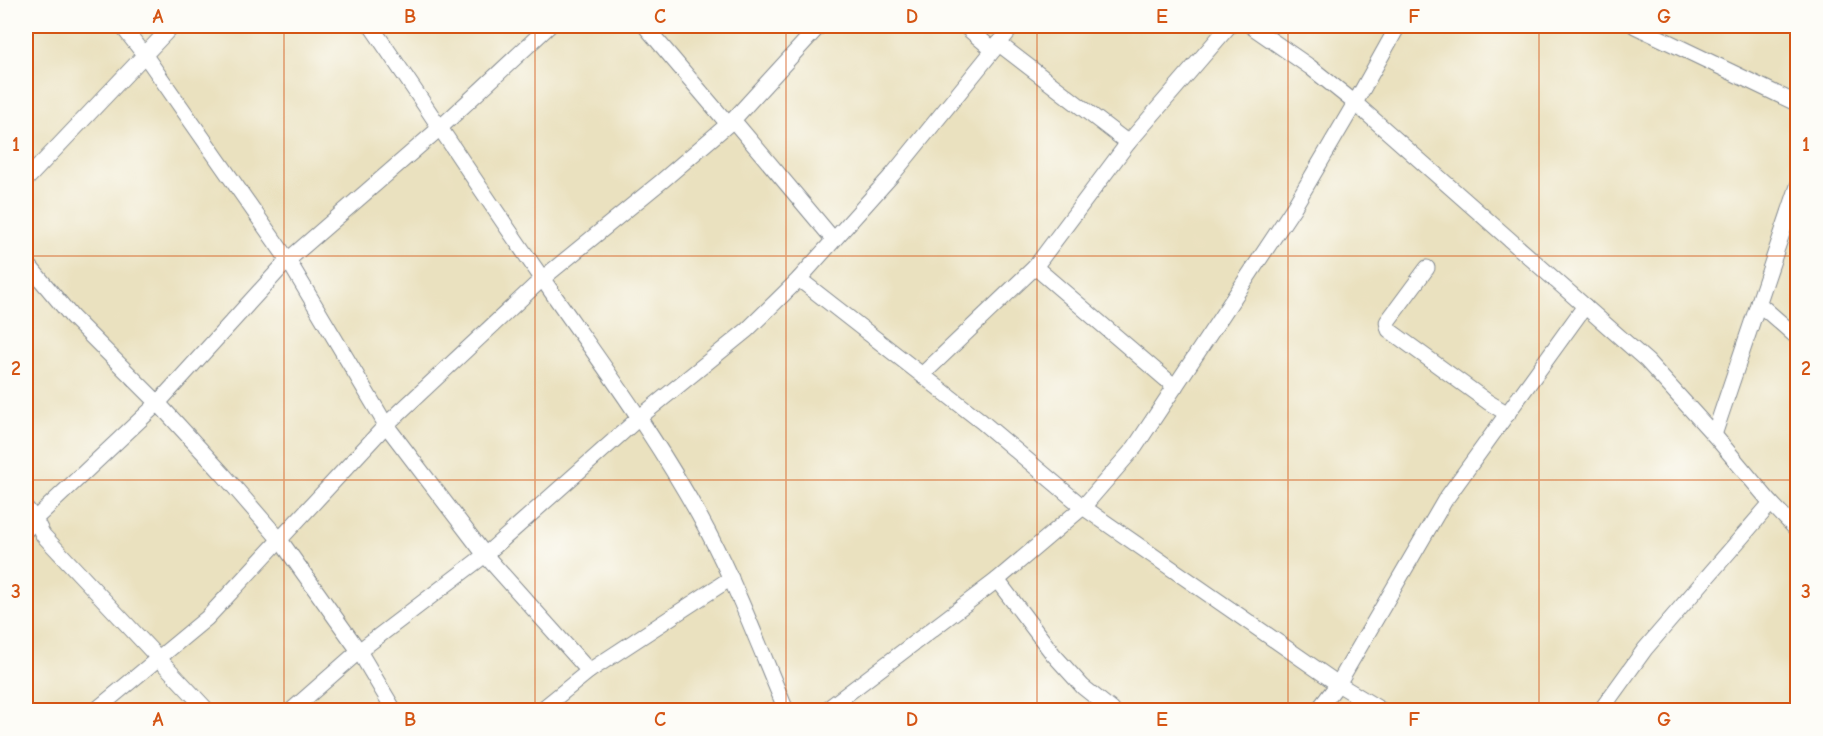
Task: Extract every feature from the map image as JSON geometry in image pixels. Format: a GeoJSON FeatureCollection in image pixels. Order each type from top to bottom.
{"type":"FeatureCollection","features":[{"type":"Feature","properties":{"kind":"street"},"geometry":{"type":"LineString","coordinates":[[122,26],[288,260],[386,425],[485,555],[589,671]]}},
{"type":"Feature","properties":{"kind":"street"},"geometry":{"type":"LineString","coordinates":[[26,180],[172,26]]}},
{"type":"Feature","properties":{"kind":"street"},"geometry":{"type":"LineString","coordinates":[[371,26],[542,279],[640,417],[708,531],[731,578],[786,711]]}},
{"type":"Feature","properties":{"kind":"street"},"geometry":{"type":"LineString","coordinates":[[207,711],[29,519],[158,404],[288,260],[441,127],[549,26]]}},
{"type":"Feature","properties":{"kind":"street"},"geometry":{"type":"LineString","coordinates":[[645,26],[833,239]]}},
{"type":"Feature","properties":{"kind":"street"},"geometry":{"type":"LineString","coordinates":[[96,711],[207,618],[386,425],[542,279],[653,189],[730,122],[819,26]]}},
{"type":"Feature","properties":{"kind":"street"},"geometry":{"type":"LineString","coordinates":[[965,26],[996,46],[1128,143]]}},
{"type":"Feature","properties":{"kind":"street"},"geometry":{"type":"LineString","coordinates":[[292,711],[359,651],[485,555],[640,417],[747,330],[799,279],[893,174],[1013,26]]}},
{"type":"Feature","properties":{"kind":"street"},"geometry":{"type":"LineString","coordinates":[[923,374],[1035,267],[1128,143],[1229,26]]}},
{"type":"Feature","properties":{"kind":"street"},"geometry":{"type":"LineString","coordinates":[[1251,26],[1310,67],[1356,103],[1647,361],[1797,531]]}},
{"type":"Feature","properties":{"kind":"street"},"geometry":{"type":"LineString","coordinates":[[826,711],[997,580],[1083,507],[1135,447],[1294,207],[1356,103],[1398,26]]}},
{"type":"Feature","properties":{"kind":"street"},"geometry":{"type":"LineString","coordinates":[[1635,26],[1797,104]]}},
{"type":"Feature","properties":{"kind":"street"},"geometry":{"type":"LineString","coordinates":[[1714,435],[1796,195]]}},
{"type":"Feature","properties":{"kind":"street"},"geometry":{"type":"LineString","coordinates":[[26,262],[72,317],[158,404],[280,540],[359,651],[394,711]]}},
{"type":"Feature","properties":{"kind":"street"},"geometry":{"type":"LineString","coordinates":[[1035,267],[1175,387]]}},
{"type":"Feature","properties":{"kind":"street"},"geometry":{"type":"LineString","coordinates":[[1427,268],[1387,322],[1389,330],[1508,414]]}},
{"type":"Feature","properties":{"kind":"street"},"geometry":{"type":"LineString","coordinates":[[799,279],[923,374],[1083,507],[1338,684],[1381,711]]}},
{"type":"Feature","properties":{"kind":"street"},"geometry":{"type":"LineString","coordinates":[[1758,303],[1797,338]]}},
{"type":"Feature","properties":{"kind":"street"},"geometry":{"type":"LineString","coordinates":[[1318,711],[1338,684],[1445,500],[1585,306]]}},
{"type":"Feature","properties":{"kind":"street"},"geometry":{"type":"LineString","coordinates":[[1601,711],[1646,649],[1771,503]]}},
{"type":"Feature","properties":{"kind":"street"},"geometry":{"type":"LineString","coordinates":[[541,711],[589,671],[731,578]]}},
{"type":"Feature","properties":{"kind":"street"},"geometry":{"type":"LineString","coordinates":[[997,580],[1053,654],[1083,687],[1112,711]]}}]}
